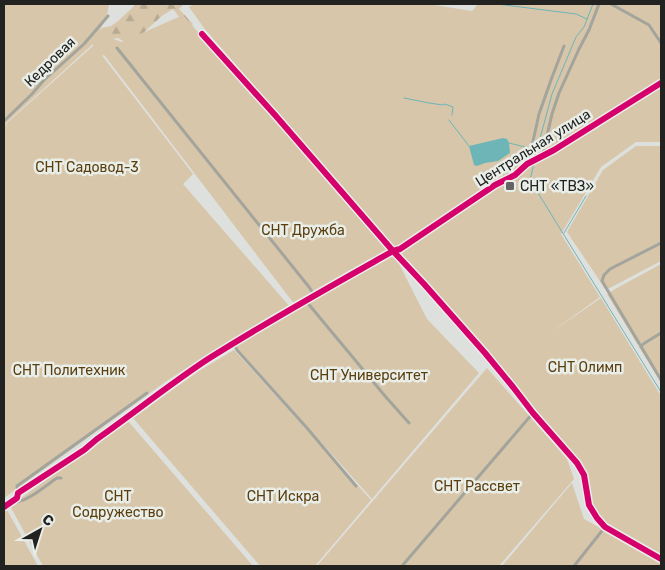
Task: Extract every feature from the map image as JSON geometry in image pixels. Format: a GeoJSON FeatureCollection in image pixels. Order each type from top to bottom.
{"type":"FeatureCollection","features":[{"type":"Feature","properties":{"kind":"street"},"geometry":{"type":"LineString","coordinates":[[542,158],[559,93],[599,4]]}},
{"type":"Feature","properties":{"kind":"street"},"geometry":{"type":"LineString","coordinates":[[612,4],[649,25],[661,43]]}},
{"type":"Feature","properties":{"kind":"street","name":"Кедровая"},"geometry":{"type":"LineString","coordinates":[[4,121],[44,80],[84,44],[108,16]]}},
{"type":"Feature","properties":{"kind":"street"},"geometry":{"type":"LineString","coordinates":[[202,34],[485,353],[577,464],[584,475],[589,505],[597,518],[605,527],[661,558]]}},
{"type":"Feature","properties":{"kind":"street"},"geometry":{"type":"LineString","coordinates":[[528,164],[539,114],[564,46]]}},
{"type":"Feature","properties":{"kind":"street"},"geometry":{"type":"LineString","coordinates":[[118,48],[315,296]]}},
{"type":"Feature","properties":{"kind":"street","name":"Центральная улица"},"geometry":{"type":"LineString","coordinates":[[18,493],[84,450],[183,376],[306,301],[393,251],[404,247],[528,164],[542,158],[661,83]]}},
{"type":"Feature","properties":{"kind":"street"},"geometry":{"type":"LineString","coordinates":[[661,243],[610,269],[604,275],[602,281],[661,380]]}},
{"type":"Feature","properties":{"kind":"street"},"geometry":{"type":"LineString","coordinates":[[306,301],[385,396],[410,423]]}},
{"type":"Feature","properties":{"kind":"street"},"geometry":{"type":"LineString","coordinates":[[640,347],[661,333]]}},
{"type":"Feature","properties":{"kind":"street"},"geometry":{"type":"LineString","coordinates":[[234,344],[237,350],[356,486]]}},
{"type":"Feature","properties":{"kind":"street"},"geometry":{"type":"LineString","coordinates":[[4,507],[18,496],[17,486],[147,393]]}},
{"type":"Feature","properties":{"kind":"street"},"geometry":{"type":"LineString","coordinates":[[402,566],[533,413]]}},
{"type":"Feature","properties":{"kind":"street"},"geometry":{"type":"LineString","coordinates":[[14,499],[20,502],[57,478],[61,478]]}},
{"type":"Feature","properties":{"kind":"street"},"geometry":{"type":"LineString","coordinates":[[574,566],[605,527]]}},
{"type":"Feature","properties":{"kind":"green space"},"geometry":{"type":"Polygon","coordinates":[[[4,4],[109,4],[107,16],[93,44],[5,124],[8,127],[6,124],[94,45],[193,174],[183,184],[290,307],[165,382],[4,498],[4,4]]]}},
{"type":"Feature","properties":{"kind":"green space"},"geometry":{"type":"Polygon","coordinates":[[[135,4],[184,4],[179,9],[193,24],[189,29],[173,9],[163,15],[142,34],[124,42],[115,38],[100,58],[93,48],[93,38],[102,28],[111,26],[118,21],[135,4]]]}},
{"type":"Feature","properties":{"kind":"green space","name":"СНТ Олимп"},"geometry":{"type":"Polygon","coordinates":[[[194,4],[428,4],[472,11],[478,4],[661,4],[661,142],[636,142],[601,167],[561,234],[600,297],[550,333],[601,298],[661,396],[661,560],[606,529],[595,520],[587,505],[582,475],[570,458],[498,371],[500,369],[204,28],[189,7],[194,4]]]}},
{"type":"Feature","properties":{"kind":"green space","name":"СНТ Дружба"},"geometry":{"type":"Polygon","coordinates":[[[183,15],[389,250],[295,305],[95,43],[102,35],[122,42],[183,15]]]}},
{"type":"Feature","properties":{"kind":"green space"},"geometry":{"type":"Polygon","coordinates":[[[636,146],[661,146],[661,261],[606,290],[567,232],[603,170],[636,146]]]}},
{"type":"Feature","properties":{"kind":"green space","name":"СНТ Университет"},"geometry":{"type":"Polygon","coordinates":[[[394,254],[427,319],[479,373],[372,499],[235,346],[394,254]]]}},
{"type":"Feature","properties":{"kind":"green space"},"geometry":{"type":"Polygon","coordinates":[[[661,264],[661,332],[638,345],[607,294],[661,264]]]}},
{"type":"Feature","properties":{"kind":"green space"},"geometry":{"type":"Polygon","coordinates":[[[661,334],[661,382],[639,347],[661,334]]]}},
{"type":"Feature","properties":{"kind":"green space","name":"СНТ Искра"},"geometry":{"type":"Polygon","coordinates":[[[234,350],[371,500],[315,566],[260,566],[133,418],[199,371],[234,350]]]}},
{"type":"Feature","properties":{"kind":"green space","name":"СНТ Рассвет"},"geometry":{"type":"Polygon","coordinates":[[[487,368],[567,459],[574,479],[499,566],[317,566],[487,368]]]}},
{"type":"Feature","properties":{"kind":"green space","name":"СНТ Содружество"},"geometry":{"type":"Polygon","coordinates":[[[128,421],[253,566],[43,566],[10,506],[128,421]]]}},
{"type":"Feature","properties":{"kind":"green space"},"geometry":{"type":"Polygon","coordinates":[[[572,483],[584,519],[661,562],[661,566],[502,566],[572,483]]]}},
{"type":"Feature","properties":{"kind":"green space"},"geometry":{"type":"Polygon","coordinates":[[[6,508],[38,566],[4,566],[4,510],[6,508]]]}},
{"type":"Feature","properties":{"kind":"water"},"geometry":{"type":"Polygon","coordinates":[[[503,138],[507,139],[509,143],[510,153],[498,161],[474,165],[469,146],[503,138]]]}},
{"type":"Feature","properties":{"kind":"waterway"},"geometry":{"type":"LineString","coordinates":[[497,4],[576,14],[587,19]]}},
{"type":"Feature","properties":{"kind":"waterway"},"geometry":{"type":"LineString","coordinates":[[535,157],[552,94],[576,37],[584,27],[593,4]]}},
{"type":"Feature","properties":{"kind":"waterway"},"geometry":{"type":"LineString","coordinates":[[404,98],[445,104],[453,107],[452,115]]}},
{"type":"Feature","properties":{"kind":"waterway"},"geometry":{"type":"LineString","coordinates":[[449,120],[469,146]]}},
{"type":"Feature","properties":{"kind":"waterway"},"geometry":{"type":"LineString","coordinates":[[509,143],[529,148]]}},
{"type":"Feature","properties":{"kind":"waterway"},"geometry":{"type":"LineString","coordinates":[[534,163],[530,180],[661,392]]}},
{"type":"Feature","properties":{"kind":"waterway"},"geometry":{"type":"LineString","coordinates":[[564,233],[586,196]]}},
{"type":"Feature","properties":{"kind":"cycle path"},"geometry":{"type":"LineString","coordinates":[[202,34],[485,353],[533,413],[577,463],[584,475],[589,505],[597,518],[605,527],[661,559]]}},
{"type":"Feature","properties":{"kind":"cycle path"},"geometry":{"type":"LineString","coordinates":[[4,507],[17,498],[18,493],[84,450],[208,359],[300,304],[393,251],[400,249],[495,185],[515,175],[527,164],[554,150],[661,83]]}},
{"type":"Feature","properties":{"kind":"place","name":"СНТ «ТВЗ»"},"geometry":{"type":"Point","coordinates":[510,186]}},
{"type":"Feature","properties":{"kind":"park label","name":"СНТ Садовод-3"},"geometry":{"type":"Point","coordinates":[87,167]}},
{"type":"Feature","properties":{"kind":"park label","name":"СНТ Политехник"},"geometry":{"type":"Point","coordinates":[69,370]}}]}
